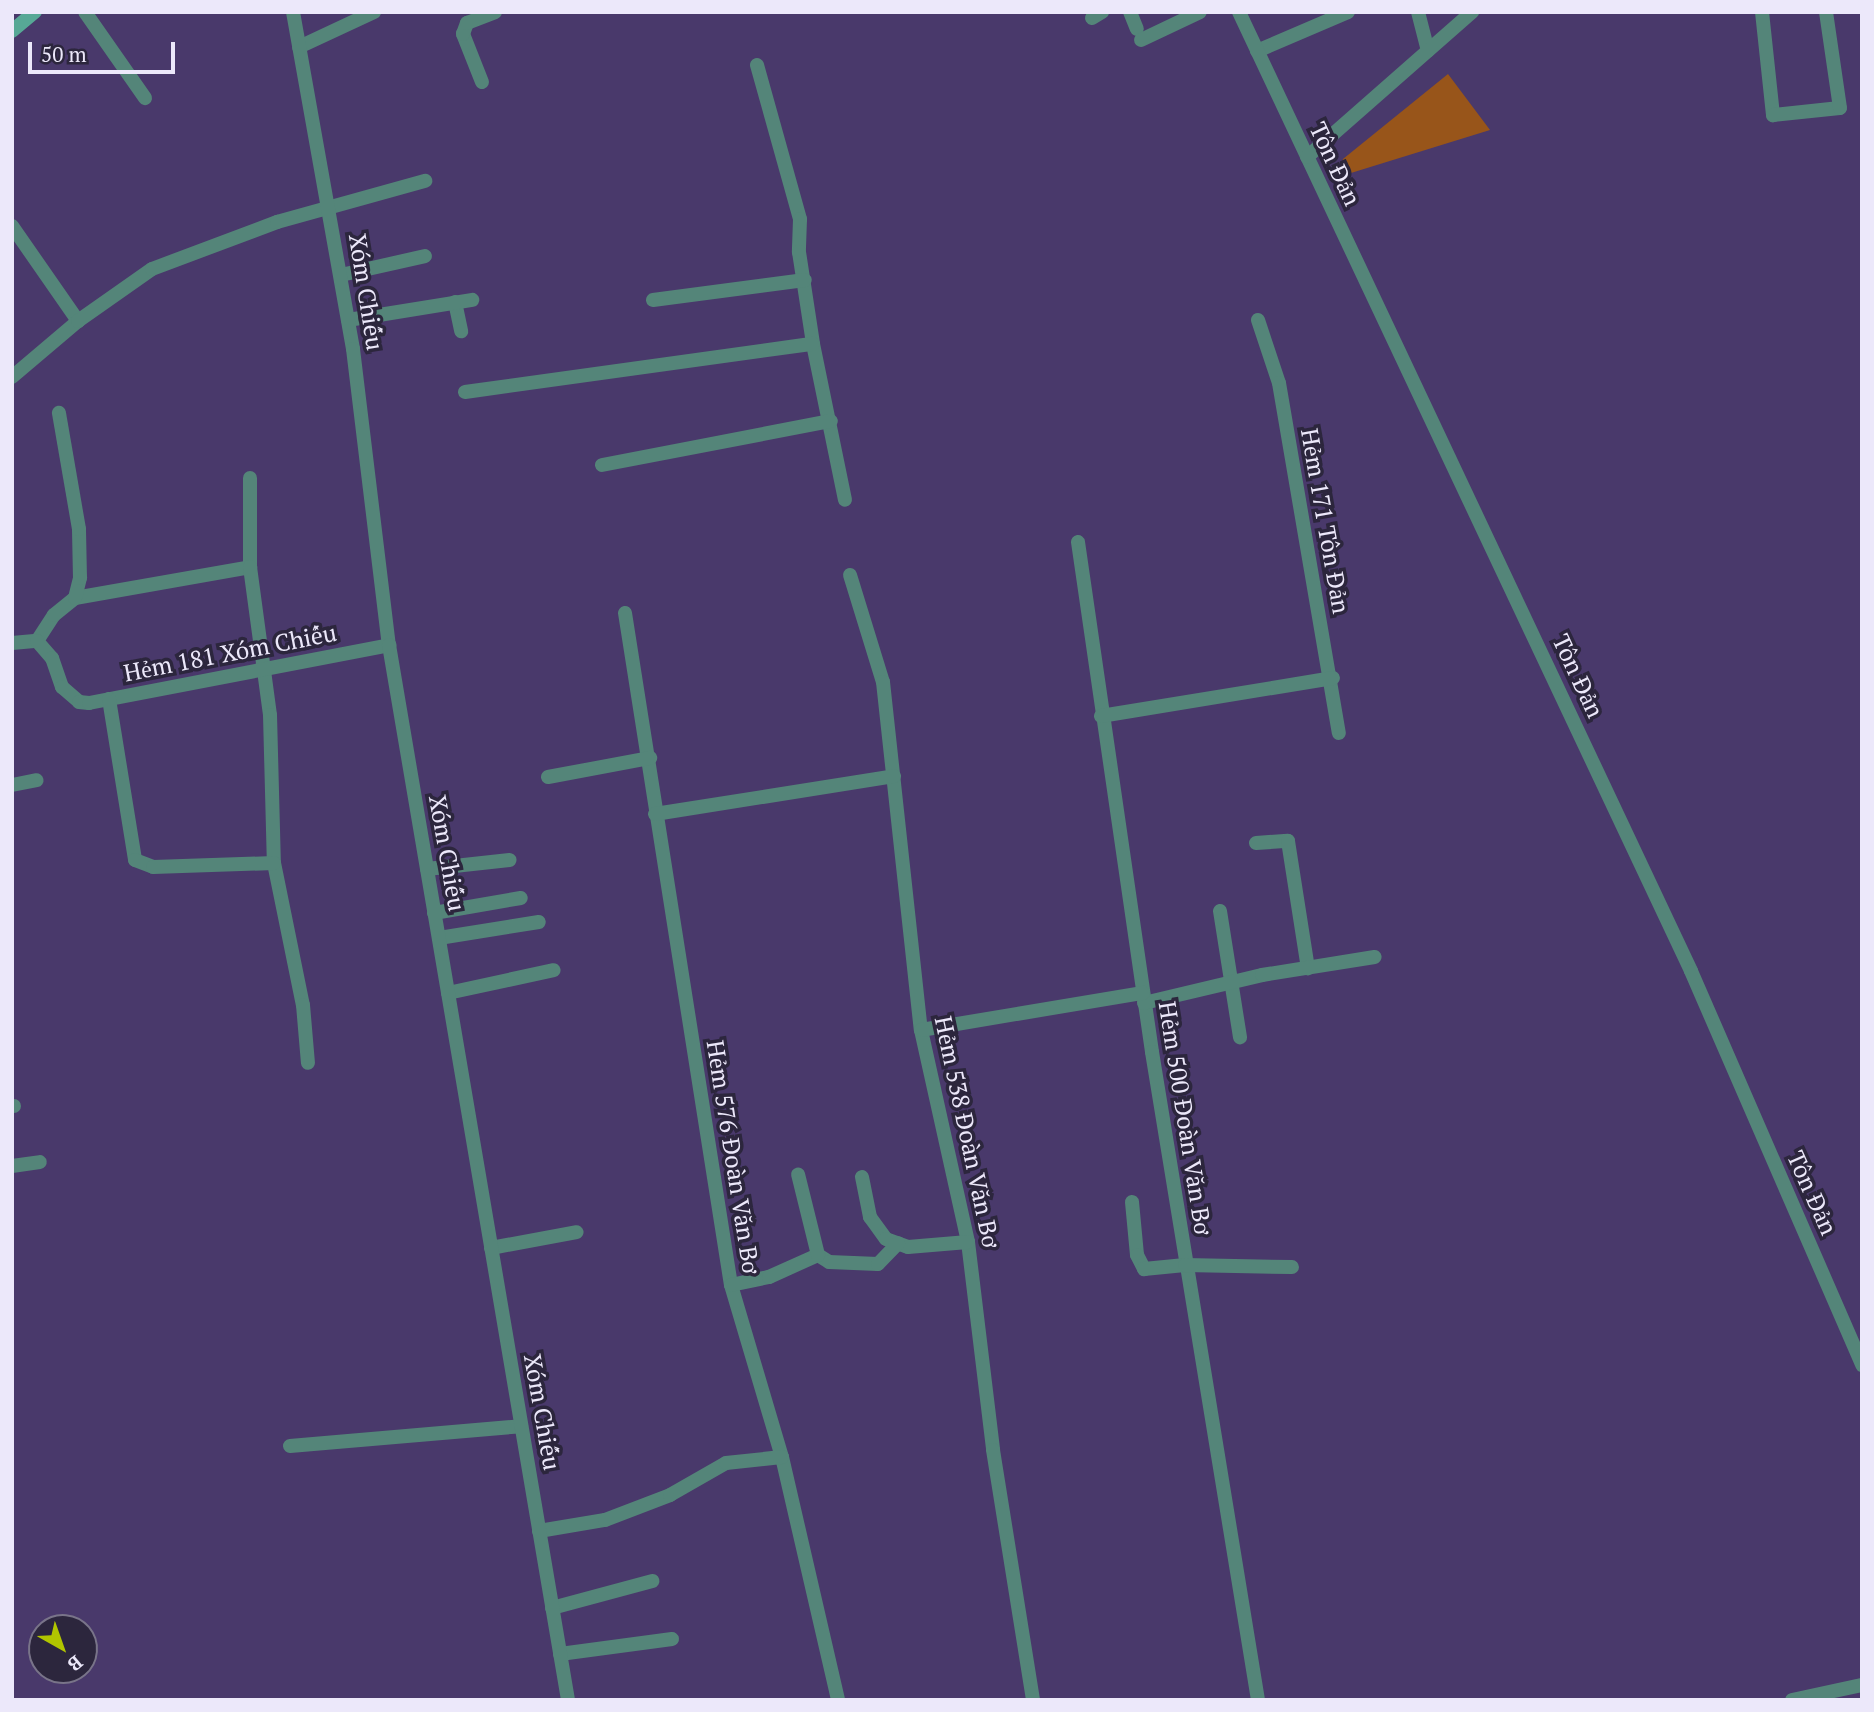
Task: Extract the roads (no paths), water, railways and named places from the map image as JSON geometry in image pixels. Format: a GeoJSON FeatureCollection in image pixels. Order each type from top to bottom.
{"type":"FeatureCollection","features":[{"type":"Feature","properties":{"kind":"main road"},"geometry":{"type":"LineString","coordinates":[[12,31],[35,12]]}},
{"type":"Feature","properties":{"kind":"street"},"geometry":{"type":"LineString","coordinates":[[85,12],[145,98]]}},
{"type":"Feature","properties":{"kind":"street","name":"Xóm Chiếu"},"geometry":{"type":"LineString","coordinates":[[293,12],[330,207],[348,320],[389,645],[568,1700]]}},
{"type":"Feature","properties":{"kind":"street"},"geometry":{"type":"LineString","coordinates":[[299,47],[374,12]]}},
{"type":"Feature","properties":{"kind":"street"},"geometry":{"type":"LineString","coordinates":[[482,82],[463,34],[467,23],[495,12]]}},
{"type":"Feature","properties":{"kind":"street"},"geometry":{"type":"LineString","coordinates":[[1130,12],[1139,34],[1200,12]]}},
{"type":"Feature","properties":{"kind":"street","name":"Tôn Đản"},"geometry":{"type":"LineString","coordinates":[[1240,12],[1691,971],[1862,1365]]}},
{"type":"Feature","properties":{"kind":"street"},"geometry":{"type":"LineString","coordinates":[[1257,51],[1348,12]]}},
{"type":"Feature","properties":{"kind":"street"},"geometry":{"type":"LineString","coordinates":[[1418,12],[1428,51]]}},
{"type":"Feature","properties":{"kind":"street"},"geometry":{"type":"LineString","coordinates":[[1307,157],[1472,12]]}},
{"type":"Feature","properties":{"kind":"street"},"geometry":{"type":"LineString","coordinates":[[1762,12],[1773,116],[1840,108],[1826,12]]}},
{"type":"Feature","properties":{"kind":"street"},"geometry":{"type":"LineString","coordinates":[[757,65],[800,219],[799,252],[845,500]]}},
{"type":"Feature","properties":{"kind":"street"},"geometry":{"type":"LineString","coordinates":[[12,377],[78,321],[152,268],[204,246],[425,181]]}},
{"type":"Feature","properties":{"kind":"street"},"geometry":{"type":"LineString","coordinates":[[12,226],[78,321]]}},
{"type":"Feature","properties":{"kind":"street"},"geometry":{"type":"LineString","coordinates":[[341,275],[425,256]]}},
{"type":"Feature","properties":{"kind":"street"},"geometry":{"type":"LineString","coordinates":[[653,300],[804,280]]}},
{"type":"Feature","properties":{"kind":"street"},"geometry":{"type":"LineString","coordinates":[[348,320],[472,300]]}},
{"type":"Feature","properties":{"kind":"street"},"geometry":{"type":"LineString","coordinates":[[455,302],[461,331]]}},
{"type":"Feature","properties":{"kind":"street","name":"Hẻm 171 Tôn Đản"},"geometry":{"type":"LineString","coordinates":[[1258,320],[1279,383],[1300,526],[1333,678],[1339,733]]}},
{"type":"Feature","properties":{"kind":"street"},"geometry":{"type":"LineString","coordinates":[[465,393],[814,344]]}},
{"type":"Feature","properties":{"kind":"street"},"geometry":{"type":"LineString","coordinates":[[59,413],[79,529],[80,578],[75,598]]}},
{"type":"Feature","properties":{"kind":"street"},"geometry":{"type":"LineString","coordinates":[[602,465],[831,421]]}},
{"type":"Feature","properties":{"kind":"street"},"geometry":{"type":"LineString","coordinates":[[250,478],[250,567],[261,673],[270,715],[274,863],[303,1005],[307,1063]]}},
{"type":"Feature","properties":{"kind":"street","name":"Hẻm 500 Đoàn Văn Bơ"},"geometry":{"type":"LineString","coordinates":[[1078,542],[1101,716],[1185,1265],[1258,1700]]}},
{"type":"Feature","properties":{"kind":"street"},"geometry":{"type":"LineString","coordinates":[[12,643],[37,641],[54,615],[75,598],[250,567]]}},
{"type":"Feature","properties":{"kind":"street","name":"Hẻm 538 Đoàn Văn Bơ"},"geometry":{"type":"LineString","coordinates":[[849,575],[883,682],[922,1030],[968,1242],[993,1450],[1033,1700]]}},
{"type":"Feature","properties":{"kind":"street","name":"Hẻm 576 Đoàn Văn Bơ"},"geometry":{"type":"LineString","coordinates":[[625,613],[650,758],[655,814],[731,1285],[782,1457],[838,1700]]}},
{"type":"Feature","properties":{"kind":"street","name":"Hẻm 181 Xóm Chiếu"},"geometry":{"type":"LineString","coordinates":[[37,641],[52,658],[62,687],[79,702],[261,673],[389,645]]}},
{"type":"Feature","properties":{"kind":"street"},"geometry":{"type":"LineString","coordinates":[[1101,716],[1333,678]]}},
{"type":"Feature","properties":{"kind":"street"},"geometry":{"type":"LineString","coordinates":[[109,699],[135,860],[153,867],[274,863]]}},
{"type":"Feature","properties":{"kind":"street"},"geometry":{"type":"LineString","coordinates":[[548,777],[650,758]]}},
{"type":"Feature","properties":{"kind":"street"},"geometry":{"type":"LineString","coordinates":[[655,814],[894,776]]}},
{"type":"Feature","properties":{"kind":"street"},"geometry":{"type":"LineString","coordinates":[[12,785],[37,780]]}},
{"type":"Feature","properties":{"kind":"street"},"geometry":{"type":"LineString","coordinates":[[1256,843],[1288,841],[1308,968]]}},
{"type":"Feature","properties":{"kind":"street"},"geometry":{"type":"LineString","coordinates":[[427,869],[510,860]]}},
{"type":"Feature","properties":{"kind":"street"},"geometry":{"type":"LineString","coordinates":[[435,913],[521,898]]}},
{"type":"Feature","properties":{"kind":"street"},"geometry":{"type":"LineString","coordinates":[[1220,911],[1234,984],[1240,1037]]}},
{"type":"Feature","properties":{"kind":"street"},"geometry":{"type":"LineString","coordinates":[[439,938],[538,922]]}},
{"type":"Feature","properties":{"kind":"street"},"geometry":{"type":"LineString","coordinates":[[922,1030],[1234,984],[1375,957]]}},
{"type":"Feature","properties":{"kind":"street"},"geometry":{"type":"LineString","coordinates":[[448,993],[554,970]]}},
{"type":"Feature","properties":{"kind":"street"},"geometry":{"type":"LineString","coordinates":[[12,1166],[40,1162]]}},
{"type":"Feature","properties":{"kind":"street"},"geometry":{"type":"LineString","coordinates":[[797,1174],[818,1255],[830,1262],[878,1264],[898,1243]]}},
{"type":"Feature","properties":{"kind":"street"},"geometry":{"type":"LineString","coordinates":[[862,1177],[870,1217],[886,1239],[898,1243],[968,1242]]}},
{"type":"Feature","properties":{"kind":"street"},"geometry":{"type":"LineString","coordinates":[[1132,1202],[1137,1255],[1144,1269],[1185,1265],[1292,1267]]}},
{"type":"Feature","properties":{"kind":"street"},"geometry":{"type":"LineString","coordinates":[[491,1248],[577,1232]]}},
{"type":"Feature","properties":{"kind":"street"},"geometry":{"type":"LineString","coordinates":[[731,1285],[769,1277],[818,1255]]}},
{"type":"Feature","properties":{"kind":"street"},"geometry":{"type":"LineString","coordinates":[[290,1446],[521,1426]]}},
{"type":"Feature","properties":{"kind":"street"},"geometry":{"type":"LineString","coordinates":[[539,1531],[605,1520],[670,1495],[726,1463],[782,1457]]}},
{"type":"Feature","properties":{"kind":"street"},"geometry":{"type":"LineString","coordinates":[[552,1608],[652,1581]]}},
{"type":"Feature","properties":{"kind":"street"},"geometry":{"type":"LineString","coordinates":[[560,1654],[672,1639]]}},
{"type":"Feature","properties":{"kind":"street"},"geometry":{"type":"LineString","coordinates":[[1792,1700],[1862,1685]]}}]}
